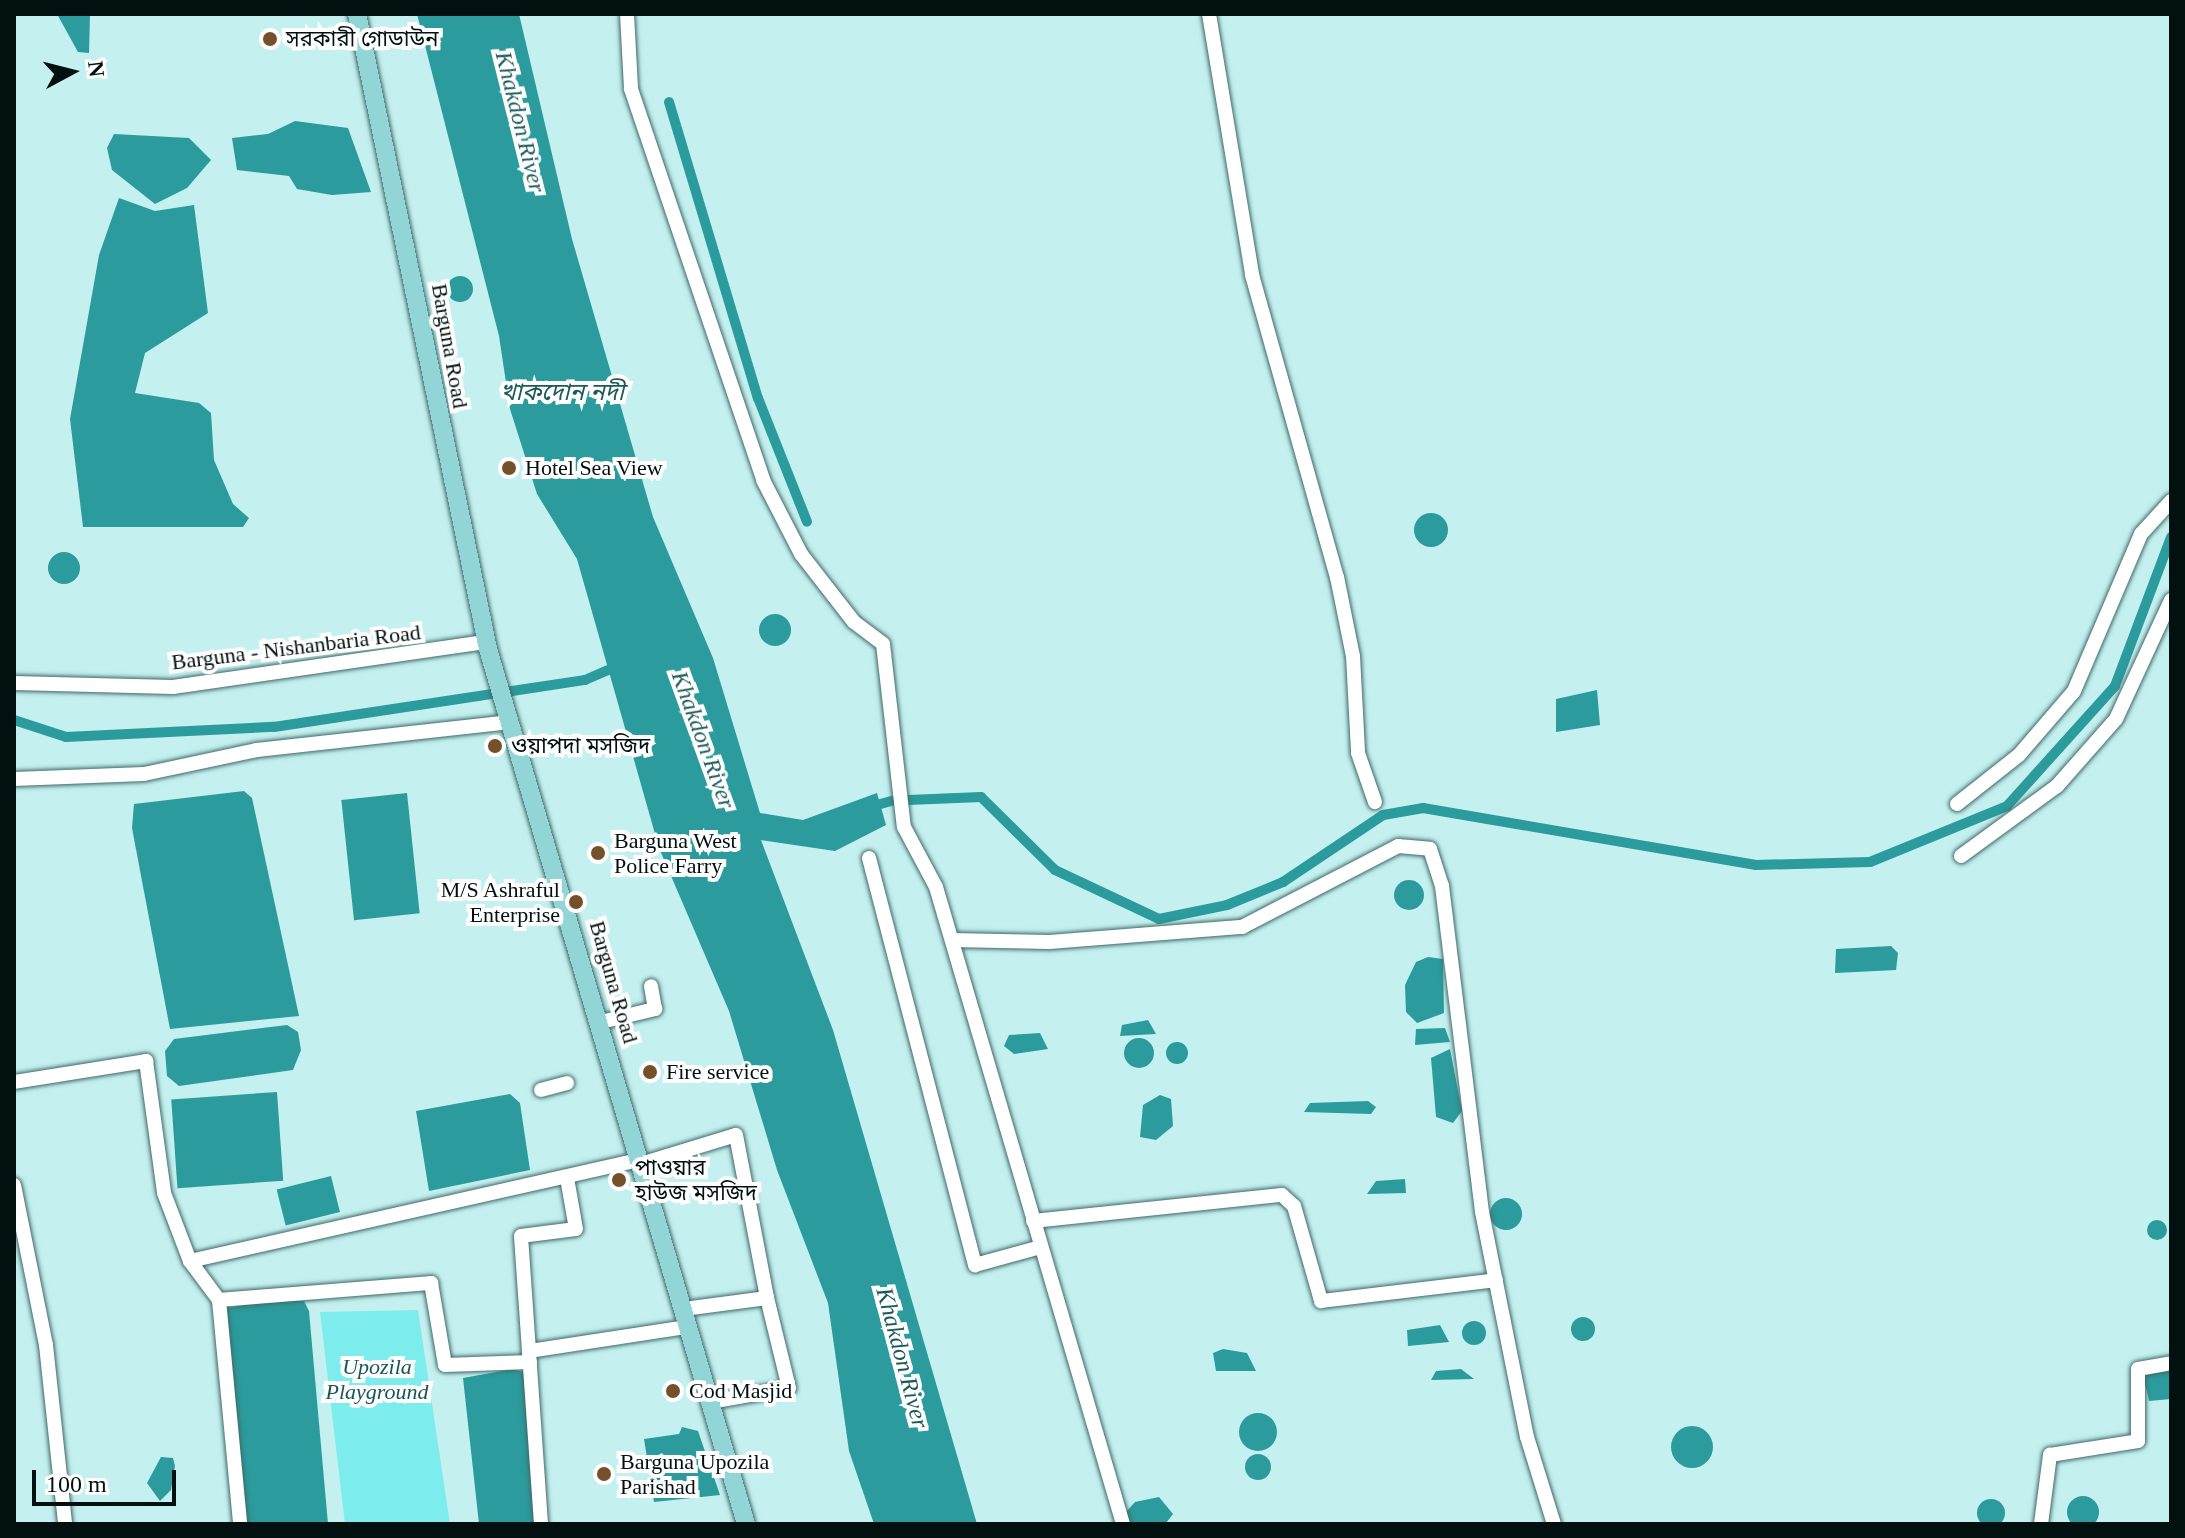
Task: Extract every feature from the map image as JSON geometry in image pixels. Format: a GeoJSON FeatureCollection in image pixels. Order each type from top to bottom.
{"type":"FeatureCollection","features":[{"type":"Feature","properties":{"kind":"main road","name":"Barguna Road"},"geometry":{"type":"LineString","coordinates":[[357,14],[487,646],[601,1022],[636,1163]]}},
{"type":"Feature","properties":{"kind":"main road","name":"Barguna Road"},"geometry":{"type":"LineString","coordinates":[[509,720],[516,767],[682,1318],[738,1524]]}},
{"type":"Feature","properties":{"kind":"main road","name":"Barguna Road"},"geometry":{"type":"LineString","coordinates":[[682,1318],[746,1524]]}},
{"type":"Feature","properties":{"kind":"street"},"geometry":{"type":"LineString","coordinates":[[627,14],[631,89],[763,480],[801,554],[854,622],[883,644],[904,827],[936,887],[1123,1524]]}},
{"type":"Feature","properties":{"kind":"street"},"geometry":{"type":"LineString","coordinates":[[1209,14],[1252,275],[1337,577],[1353,656],[1358,753],[1375,802]]}},
{"type":"Feature","properties":{"kind":"street"},"geometry":{"type":"LineString","coordinates":[[1957,804],[2019,755],[2074,691],[2141,534],[2171,501]]}},
{"type":"Feature","properties":{"kind":"street"},"geometry":{"type":"LineString","coordinates":[[1961,856],[2057,786],[2116,719],[2171,600]]}},
{"type":"Feature","properties":{"kind":"street","name":"Barguna - Nishanbaria Road"},"geometry":{"type":"LineString","coordinates":[[14,683],[173,687],[487,646]]}},
{"type":"Feature","properties":{"kind":"street"},"geometry":{"type":"LineString","coordinates":[[14,779],[144,774],[257,750],[509,720]]}},
{"type":"Feature","properties":{"kind":"street"},"geometry":{"type":"LineString","coordinates":[[952,940],[1050,942],[1242,927],[1398,846],[1427,846],[1442,886],[1496,1280],[1527,1437],[1554,1524]]}},
{"type":"Feature","properties":{"kind":"street"},"geometry":{"type":"LineString","coordinates":[[869,858],[975,1265],[1041,1247]]}},
{"type":"Feature","properties":{"kind":"street"},"geometry":{"type":"LineString","coordinates":[[601,1022],[655,1009],[651,986]]}},
{"type":"Feature","properties":{"kind":"street"},"geometry":{"type":"LineString","coordinates":[[14,1082],[146,1061],[164,1193],[190,1261],[219,1300],[240,1524]]}},
{"type":"Feature","properties":{"kind":"street"},"geometry":{"type":"LineString","coordinates":[[541,1090],[567,1083]]}},
{"type":"Feature","properties":{"kind":"street"},"geometry":{"type":"LineString","coordinates":[[190,1261],[636,1163],[736,1135],[767,1298],[789,1388],[710,1402]]}},
{"type":"Feature","properties":{"kind":"street"},"geometry":{"type":"LineString","coordinates":[[541,1524],[521,1236],[576,1229],[567,1178]]}},
{"type":"Feature","properties":{"kind":"street"},"geometry":{"type":"LineString","coordinates":[[14,1185],[46,1345],[65,1524]]}},
{"type":"Feature","properties":{"kind":"street"},"geometry":{"type":"LineString","coordinates":[[1033,1221],[1282,1195],[1294,1206],[1321,1301],[1496,1280]]}},
{"type":"Feature","properties":{"kind":"street"},"geometry":{"type":"LineString","coordinates":[[219,1300],[429,1283],[445,1365],[529,1356],[767,1298]]}},
{"type":"Feature","properties":{"kind":"street"},"geometry":{"type":"LineString","coordinates":[[2041,1524],[2050,1455],[2138,1441],[2138,1369],[2171,1363]]}},
{"type":"Feature","properties":{"kind":"green space","name":"Upozila Playground"},"geometry":{"type":"Polygon","coordinates":[[[418,1310],[450,1524],[345,1524],[320,1312],[418,1310]]]}},
{"type":"Feature","properties":{"kind":"water"},"geometry":{"type":"Polygon","coordinates":[[[57,14],[90,14],[89,53],[78,52],[57,14]]]}},
{"type":"Feature","properties":{"kind":"water","name":"খাকদোন নদী"},"geometry":{"type":"Polygon","coordinates":[[[417,14],[519,14],[572,239],[653,517],[713,658],[760,813],[803,820],[877,793],[886,825],[835,851],[761,840],[833,1030],[977,1524],[874,1524],[849,1451],[828,1303],[777,1170],[729,1011],[659,848],[577,559],[537,494],[510,409],[499,336],[417,14]]]}},
{"type":"Feature","properties":{"kind":"water"},"geometry":{"type":"Polygon","coordinates":[[[295,121],[348,128],[371,192],[332,195],[297,189],[289,176],[237,170],[232,138],[268,134],[295,121]]]}},
{"type":"Feature","properties":{"kind":"water"},"geometry":{"type":"Polygon","coordinates":[[[114,134],[189,138],[211,160],[187,188],[155,204],[112,170],[107,148],[114,134]]]}},
{"type":"Feature","properties":{"kind":"water"},"geometry":{"type":"Polygon","coordinates":[[[119,198],[155,211],[194,205],[208,313],[145,353],[135,393],[199,403],[211,413],[214,460],[233,504],[249,518],[243,527],[83,527],[70,419],[99,255],[119,198]]]}},
{"type":"Feature","properties":{"kind":"water"},"geometry":{"type":"Polygon","coordinates":[[[460,276],[469,280],[473,289],[469,298],[460,302],[451,298],[447,289],[451,280],[460,276]]]}},
{"type":"Feature","properties":{"kind":"water"},"geometry":{"type":"Polygon","coordinates":[[[1431,513],[1443,518],[1448,530],[1443,542],[1431,547],[1419,542],[1414,530],[1419,518],[1431,513]]]}},
{"type":"Feature","properties":{"kind":"water"},"geometry":{"type":"Polygon","coordinates":[[[64,552],[76,556],[80,568],[76,580],[64,584],[52,580],[48,568],[52,556],[64,552]]]}},
{"type":"Feature","properties":{"kind":"water"},"geometry":{"type":"Polygon","coordinates":[[[775,614],[786,619],[791,630],[786,641],[775,646],[764,641],[759,630],[764,619],[775,614]]]}},
{"type":"Feature","properties":{"kind":"water"},"geometry":{"type":"Polygon","coordinates":[[[1597,690],[1600,725],[1556,732],[1556,699],[1597,690]]]}},
{"type":"Feature","properties":{"kind":"water"},"geometry":{"type":"Polygon","coordinates":[[[244,791],[252,798],[299,1016],[170,1029],[132,828],[134,804],[244,791]]]}},
{"type":"Feature","properties":{"kind":"water"},"geometry":{"type":"Polygon","coordinates":[[[407,793],[420,913],[354,920],[341,800],[407,793]]]}},
{"type":"Feature","properties":{"kind":"water"},"geometry":{"type":"Polygon","coordinates":[[[1409,880],[1420,884],[1424,895],[1420,906],[1409,910],[1398,906],[1394,895],[1398,884],[1409,880]]]}},
{"type":"Feature","properties":{"kind":"water"},"geometry":{"type":"Polygon","coordinates":[[[1891,946],[1898,953],[1896,970],[1835,973],[1836,949],[1891,946]]]}},
{"type":"Feature","properties":{"kind":"water"},"geometry":{"type":"Polygon","coordinates":[[[1428,957],[1443,959],[1444,1013],[1417,1023],[1406,1012],[1405,985],[1416,962],[1428,957]]]}},
{"type":"Feature","properties":{"kind":"water"},"geometry":{"type":"Polygon","coordinates":[[[1148,1020],[1156,1034],[1120,1036],[1122,1025],[1148,1020]]]}},
{"type":"Feature","properties":{"kind":"water"},"geometry":{"type":"Polygon","coordinates":[[[287,1025],[298,1032],[301,1050],[293,1070],[179,1086],[167,1076],[165,1051],[174,1039],[287,1025]]]}},
{"type":"Feature","properties":{"kind":"water"},"geometry":{"type":"Polygon","coordinates":[[[1445,1028],[1450,1042],[1415,1045],[1416,1029],[1445,1028]]]}},
{"type":"Feature","properties":{"kind":"water"},"geometry":{"type":"Polygon","coordinates":[[[1040,1033],[1048,1049],[1014,1054],[1004,1046],[1009,1035],[1040,1033]]]}},
{"type":"Feature","properties":{"kind":"water"},"geometry":{"type":"Polygon","coordinates":[[[1139,1038],[1145,1039],[1153,1047],[1153,1059],[1145,1067],[1139,1068],[1133,1067],[1125,1059],[1124,1053],[1125,1047],[1133,1039],[1139,1038]]]}},
{"type":"Feature","properties":{"kind":"water"},"geometry":{"type":"Polygon","coordinates":[[[1177,1042],[1185,1045],[1188,1053],[1185,1061],[1177,1064],[1169,1061],[1166,1053],[1169,1045],[1177,1042]]]}},
{"type":"Feature","properties":{"kind":"water"},"geometry":{"type":"Polygon","coordinates":[[[1450,1049],[1462,1111],[1453,1123],[1436,1117],[1431,1058],[1450,1049]]]}},
{"type":"Feature","properties":{"kind":"water"},"geometry":{"type":"Polygon","coordinates":[[[277,1092],[283,1181],[177,1188],[171,1099],[277,1092]]]}},
{"type":"Feature","properties":{"kind":"water"},"geometry":{"type":"Polygon","coordinates":[[[510,1094],[520,1103],[530,1170],[429,1191],[416,1111],[510,1094]]]}},
{"type":"Feature","properties":{"kind":"water"},"geometry":{"type":"Polygon","coordinates":[[[1160,1095],[1171,1099],[1173,1126],[1156,1140],[1140,1137],[1143,1105],[1160,1095]]]}},
{"type":"Feature","properties":{"kind":"water"},"geometry":{"type":"Polygon","coordinates":[[[1368,1101],[1376,1107],[1371,1114],[1304,1112],[1310,1103],[1368,1101]]]}},
{"type":"Feature","properties":{"kind":"water"},"geometry":{"type":"Polygon","coordinates":[[[331,1176],[340,1212],[286,1225],[277,1190],[331,1176]]]}},
{"type":"Feature","properties":{"kind":"water"},"geometry":{"type":"Polygon","coordinates":[[[1405,1179],[1406,1193],[1367,1194],[1376,1181],[1405,1179]]]}},
{"type":"Feature","properties":{"kind":"water"},"geometry":{"type":"Polygon","coordinates":[[[1506,1198],[1517,1203],[1522,1214],[1517,1225],[1506,1230],[1495,1225],[1490,1214],[1495,1203],[1506,1198]]]}},
{"type":"Feature","properties":{"kind":"water"},"geometry":{"type":"Polygon","coordinates":[[[2157,1220],[2164,1223],[2167,1230],[2164,1237],[2157,1240],[2150,1237],[2147,1230],[2150,1223],[2157,1220]]]}},
{"type":"Feature","properties":{"kind":"water"},"geometry":{"type":"Polygon","coordinates":[[[272,1301],[304,1301],[309,1311],[328,1524],[242,1524],[226,1308],[272,1301]]]}},
{"type":"Feature","properties":{"kind":"water"},"geometry":{"type":"Polygon","coordinates":[[[1583,1317],[1594,1324],[1595,1329],[1588,1340],[1583,1341],[1572,1334],[1571,1329],[1578,1318],[1583,1317]]]}},
{"type":"Feature","properties":{"kind":"water"},"geometry":{"type":"Polygon","coordinates":[[[1474,1321],[1483,1324],[1486,1333],[1483,1342],[1474,1345],[1465,1342],[1462,1333],[1465,1324],[1474,1321]]]}},
{"type":"Feature","properties":{"kind":"water"},"geometry":{"type":"Polygon","coordinates":[[[1440,1325],[1449,1342],[1408,1346],[1407,1330],[1440,1325]]]}},
{"type":"Feature","properties":{"kind":"water"},"geometry":{"type":"Polygon","coordinates":[[[1223,1349],[1247,1353],[1256,1371],[1216,1371],[1213,1353],[1223,1349]]]}},
{"type":"Feature","properties":{"kind":"water"},"geometry":{"type":"Polygon","coordinates":[[[2171,1366],[2171,1399],[2149,1401],[2143,1375],[2171,1366]]]}},
{"type":"Feature","properties":{"kind":"water"},"geometry":{"type":"Polygon","coordinates":[[[513,1369],[526,1373],[534,1524],[479,1524],[463,1378],[513,1369]]]}},
{"type":"Feature","properties":{"kind":"water"},"geometry":{"type":"Polygon","coordinates":[[[1461,1369],[1474,1379],[1431,1380],[1436,1371],[1461,1369]]]}},
{"type":"Feature","properties":{"kind":"water"},"geometry":{"type":"Polygon","coordinates":[[[1258,1413],[1271,1419],[1277,1432],[1271,1445],[1258,1451],[1245,1445],[1239,1432],[1245,1419],[1258,1413]]]}},
{"type":"Feature","properties":{"kind":"water"},"geometry":{"type":"Polygon","coordinates":[[[1692,1426],[1707,1432],[1713,1447],[1707,1462],[1692,1468],[1677,1462],[1671,1447],[1677,1432],[1692,1426]]]}},
{"type":"Feature","properties":{"kind":"water"},"geometry":{"type":"Polygon","coordinates":[[[682,1427],[698,1431],[720,1495],[654,1502],[644,1439],[679,1434],[682,1427]]]}},
{"type":"Feature","properties":{"kind":"water"},"geometry":{"type":"Polygon","coordinates":[[[1258,1454],[1267,1458],[1271,1467],[1267,1476],[1258,1480],[1249,1476],[1245,1467],[1249,1458],[1258,1454]]]}},
{"type":"Feature","properties":{"kind":"water"},"geometry":{"type":"Polygon","coordinates":[[[161,1457],[173,1458],[175,1466],[171,1490],[160,1501],[147,1483],[161,1457]]]}},
{"type":"Feature","properties":{"kind":"water"},"geometry":{"type":"Polygon","coordinates":[[[2083,1496],[2094,1501],[2099,1512],[2094,1523],[2083,1528],[2072,1523],[2067,1512],[2072,1501],[2083,1496]]]}},
{"type":"Feature","properties":{"kind":"water"},"geometry":{"type":"Polygon","coordinates":[[[1159,1497],[1173,1514],[1166,1523],[1130,1524],[1126,1512],[1135,1502],[1159,1497]]]}},
{"type":"Feature","properties":{"kind":"water"},"geometry":{"type":"Polygon","coordinates":[[[1991,1499],[2001,1503],[2005,1513],[2001,1523],[1991,1527],[1981,1523],[1977,1513],[1981,1503],[1991,1499]]]}},
{"type":"Feature","properties":{"kind":"waterway"},"geometry":{"type":"LineString","coordinates":[[669,102],[758,398],[807,522]]}},
{"type":"Feature","properties":{"kind":"waterway"},"geometry":{"type":"LineString","coordinates":[[908,800],[981,797],[1055,870],[1159,919],[1227,905],[1283,882],[1383,815],[1423,808],[1756,865],[1870,862],[2007,806],[2115,686],[2171,537]]}},
{"type":"Feature","properties":{"kind":"waterway"},"geometry":{"type":"LineString","coordinates":[[14,720],[66,737],[274,727],[585,680],[622,664]]}},
{"type":"Feature","properties":{"kind":"waterway"},"geometry":{"type":"LineString","coordinates":[[870,807],[891,801]]}},
{"type":"Feature","properties":{"kind":"place","name":"সরকারী গোডাউন"},"geometry":{"type":"Point","coordinates":[270,39]}},
{"type":"Feature","properties":{"kind":"place","name":"Hotel Sea View"},"geometry":{"type":"Point","coordinates":[509,468]}},
{"type":"Feature","properties":{"kind":"place","name":"ওয়াপদা মসজিদ"},"geometry":{"type":"Point","coordinates":[495,746]}},
{"type":"Feature","properties":{"kind":"place","name":"Barguna West Police Farry"},"geometry":{"type":"Point","coordinates":[598,853]}},
{"type":"Feature","properties":{"kind":"place","name":"M/S Ashraful Enterprise"},"geometry":{"type":"Point","coordinates":[576,902]}},
{"type":"Feature","properties":{"kind":"place","name":"Fire service"},"geometry":{"type":"Point","coordinates":[650,1072]}},
{"type":"Feature","properties":{"kind":"place","name":"পাওয়ার হাউজ মসজিদ"},"geometry":{"type":"Point","coordinates":[619,1180]}},
{"type":"Feature","properties":{"kind":"place","name":"Cod Masjid"},"geometry":{"type":"Point","coordinates":[673,1391]}},
{"type":"Feature","properties":{"kind":"place","name":"Barguna Upozila Parishad"},"geometry":{"type":"Point","coordinates":[604,1474]}},
{"type":"Feature","properties":{"kind":"water label","name":"Khakdon River"},"geometry":{"type":"Point","coordinates":[520,122]}},
{"type":"Feature","properties":{"kind":"water label","name":"Khakdon River"},"geometry":{"type":"Point","coordinates":[703,740]}},
{"type":"Feature","properties":{"kind":"water label","name":"Khakdon River"},"geometry":{"type":"Point","coordinates":[902,1358]}}]}
